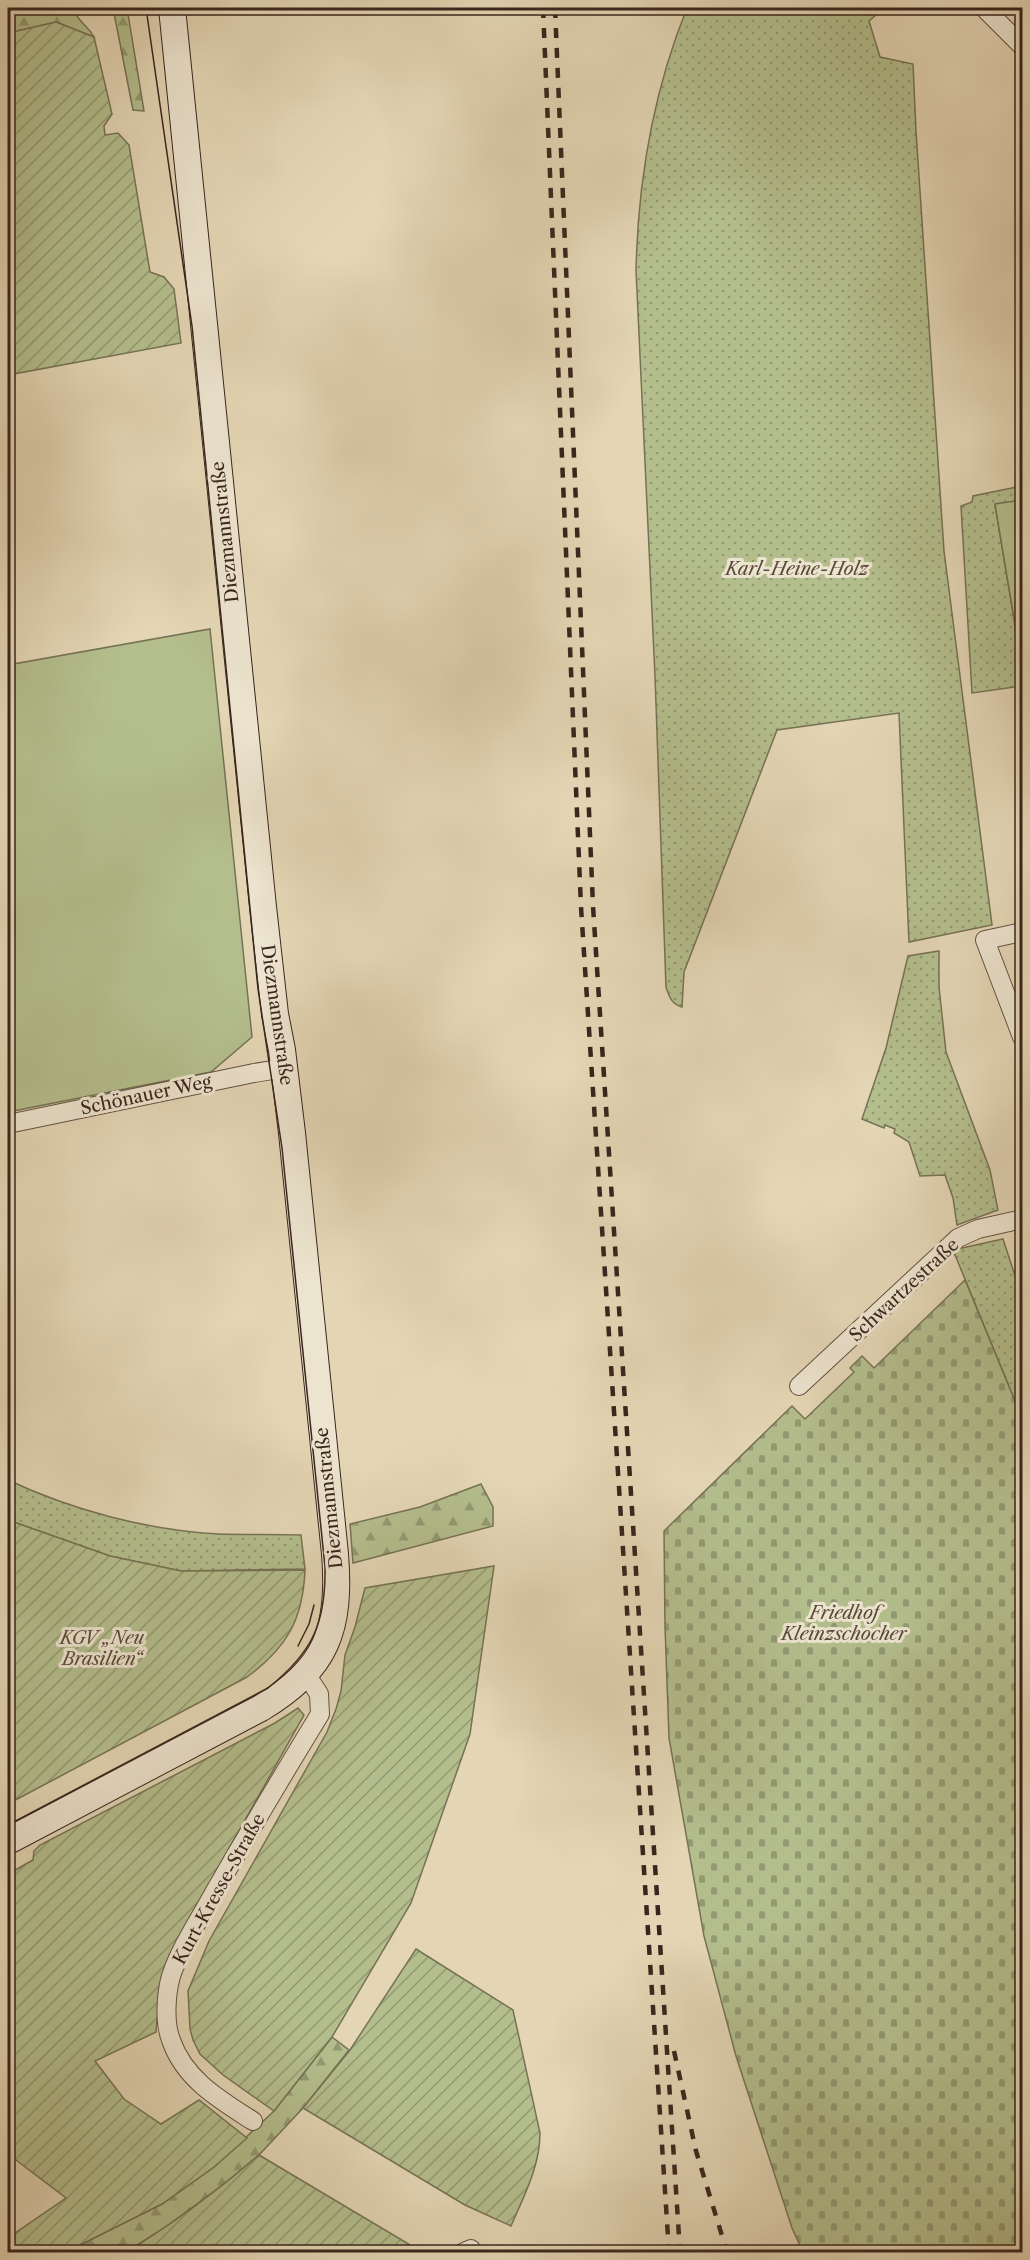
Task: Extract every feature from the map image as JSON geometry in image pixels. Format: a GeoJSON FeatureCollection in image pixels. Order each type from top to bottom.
{"type":"FeatureCollection","features":[{"type":"Feature","properties":{"kind":"street","name":"Diezmannstraße"},"geometry":{"type":"LineString","coordinates":[[8,1841],[261,1708],[287,1692],[306,1674],[322,1650],[333,1625],[338,1598],[338,1579],[285,1068],[274,1014],[262,907],[172,8]]}},
{"type":"Feature","properties":{"kind":"street"},"geometry":{"type":"LineString","coordinates":[[984,8],[1023,46]]}},
{"type":"Feature","properties":{"kind":"street"},"geometry":{"type":"LineString","coordinates":[[1023,932],[985,940],[1023,1036]]}},
{"type":"Feature","properties":{"kind":"street","name":"Schönauer Weg"},"geometry":{"type":"LineString","coordinates":[[8,1124],[285,1068]]}},
{"type":"Feature","properties":{"kind":"street","name":"Schwartzestraße"},"geometry":{"type":"LineString","coordinates":[[799,1386],[958,1238],[978,1229],[1023,1219]]}},
{"type":"Feature","properties":{"kind":"street","name":"Kurt-Kresse-Straße"},"geometry":{"type":"LineString","coordinates":[[254,2121],[222,2101],[193,2077],[180,2060],[170,2037],[167,2004],[171,1978],[180,1955],[252,1826],[320,1714],[319,1694],[306,1674]]}},
{"type":"Feature","properties":{"kind":"green space"},"geometry":{"type":"Polygon","coordinates":[[[8,8],[73,8],[94,37],[56,22],[8,33],[8,8]]]}},
{"type":"Feature","properties":{"kind":"green space"},"geometry":{"type":"Polygon","coordinates":[[[113,8],[127,8],[144,111],[133,110],[113,8]]]}},
{"type":"Feature","properties":{"kind":"green space","name":"Karl-Heine-Holz"},"geometry":{"type":"Polygon","coordinates":[[[687,8],[884,8],[869,21],[880,57],[913,64],[944,551],[992,925],[909,942],[899,713],[777,730],[684,972],[682,1007],[673,1002],[666,987],[655,676],[636,270],[640,203],[656,104],[687,8]]]}},
{"type":"Feature","properties":{"kind":"green space"},"geometry":{"type":"Polygon","coordinates":[[[56,22],[94,37],[112,114],[104,126],[105,135],[118,133],[129,145],[150,272],[164,277],[174,289],[181,343],[8,375],[8,33],[56,22]]]}},
{"type":"Feature","properties":{"kind":"green space"},"geometry":{"type":"Polygon","coordinates":[[[1022,486],[1022,500],[995,505],[1020,655],[1022,655],[1022,686],[972,693],[961,506],[972,502],[973,496],[1022,486]]]}},
{"type":"Feature","properties":{"kind":"green space"},"geometry":{"type":"Polygon","coordinates":[[[1022,500],[1022,655],[1020,655],[995,504],[1022,500]]]}},
{"type":"Feature","properties":{"kind":"green space"},"geometry":{"type":"Polygon","coordinates":[[[210,629],[252,1037],[211,1072],[8,1112],[8,665],[210,629]]]}},
{"type":"Feature","properties":{"kind":"green space"},"geometry":{"type":"Polygon","coordinates":[[[939,951],[939,987],[946,1052],[990,1170],[998,1210],[957,1225],[953,1198],[945,1175],[920,1176],[909,1142],[894,1133],[895,1129],[885,1125],[884,1128],[862,1119],[886,1048],[908,956],[939,951]]]}},
{"type":"Feature","properties":{"kind":"green space"},"geometry":{"type":"Polygon","coordinates":[[[1003,1239],[1022,1297],[1022,1418],[953,1250],[1003,1239]]]}},
{"type":"Feature","properties":{"kind":"green space","name":"Friedhof Kleinzschocher"},"geometry":{"type":"Polygon","coordinates":[[[965,1280],[1022,1418],[1022,2252],[803,2252],[792,2228],[736,2056],[704,1936],[669,1738],[664,1531],[792,1406],[805,1419],[854,1372],[850,1368],[862,1356],[874,1368],[965,1280]]]}},
{"type":"Feature","properties":{"kind":"green space"},"geometry":{"type":"Polygon","coordinates":[[[8,1480],[58,1501],[137,1523],[218,1534],[301,1535],[305,1569],[181,1571],[110,1556],[8,1520],[8,1480]]]}},
{"type":"Feature","properties":{"kind":"green space"},"geometry":{"type":"Polygon","coordinates":[[[481,1484],[493,1507],[493,1526],[353,1563],[350,1524],[420,1507],[481,1484]]]}},
{"type":"Feature","properties":{"kind":"green space","name":"KGV „Neu Brasilien“"},"geometry":{"type":"Polygon","coordinates":[[[8,1520],[110,1556],[181,1571],[305,1570],[301,1603],[290,1631],[282,1643],[273,1655],[247,1677],[8,1804],[8,1520]]]}},
{"type":"Feature","properties":{"kind":"green space"},"geometry":{"type":"Polygon","coordinates":[[[494,1566],[470,1734],[411,1903],[332,2037],[274,2111],[223,2075],[200,2054],[190,2029],[188,1991],[209,1941],[327,1732],[341,1691],[345,1655],[365,1588],[494,1566]]]}},
{"type":"Feature","properties":{"kind":"green space"},"geometry":{"type":"Polygon","coordinates":[[[298,1708],[304,1715],[170,1954],[160,1985],[156,2032],[95,2061],[124,2099],[161,2124],[199,2100],[247,2138],[214,2167],[162,2204],[66,2252],[8,2252],[8,2238],[66,2198],[8,2154],[8,1874],[33,1860],[34,1851],[40,1845],[275,1723],[298,1708]]]}},
{"type":"Feature","properties":{"kind":"green space"},"geometry":{"type":"Polygon","coordinates":[[[416,1949],[513,2010],[540,2133],[534,2169],[511,2226],[465,2205],[303,2108],[350,2050],[416,1949]]]}},
{"type":"Feature","properties":{"kind":"green space"},"geometry":{"type":"Polygon","coordinates":[[[332,2037],[349,2050],[303,2108],[259,2155],[228,2181],[163,2229],[126,2252],[66,2252],[162,2204],[214,2167],[274,2111],[332,2037]]]}},
{"type":"Feature","properties":{"kind":"green space"},"geometry":{"type":"Polygon","coordinates":[[[259,2155],[422,2252],[126,2252],[194,2206],[259,2155]]]}},
{"type":"Feature","properties":{"kind":"tram line"},"geometry":{"type":"LineString","coordinates":[[8,1825],[268,1688],[296,1662],[306,1649],[319,1621],[325,1587],[325,1567],[282,1148],[258,989],[192,326],[146,8]]}},
{"type":"Feature","properties":{"kind":"tram line"},"geometry":{"type":"LineString","coordinates":[[298,1646],[309,1624],[314,1605]]}},
{"type":"Feature","properties":{"kind":"railway"},"geometry":{"type":"LineString","coordinates":[[543,8],[581,907],[669,2252]]}},
{"type":"Feature","properties":{"kind":"railway"},"geometry":{"type":"LineString","coordinates":[[555,8],[593,906],[680,2252]]}},
{"type":"Feature","properties":{"kind":"railway"},"geometry":{"type":"LineString","coordinates":[[674,2051],[696,2151],[727,2252]]}}]}
